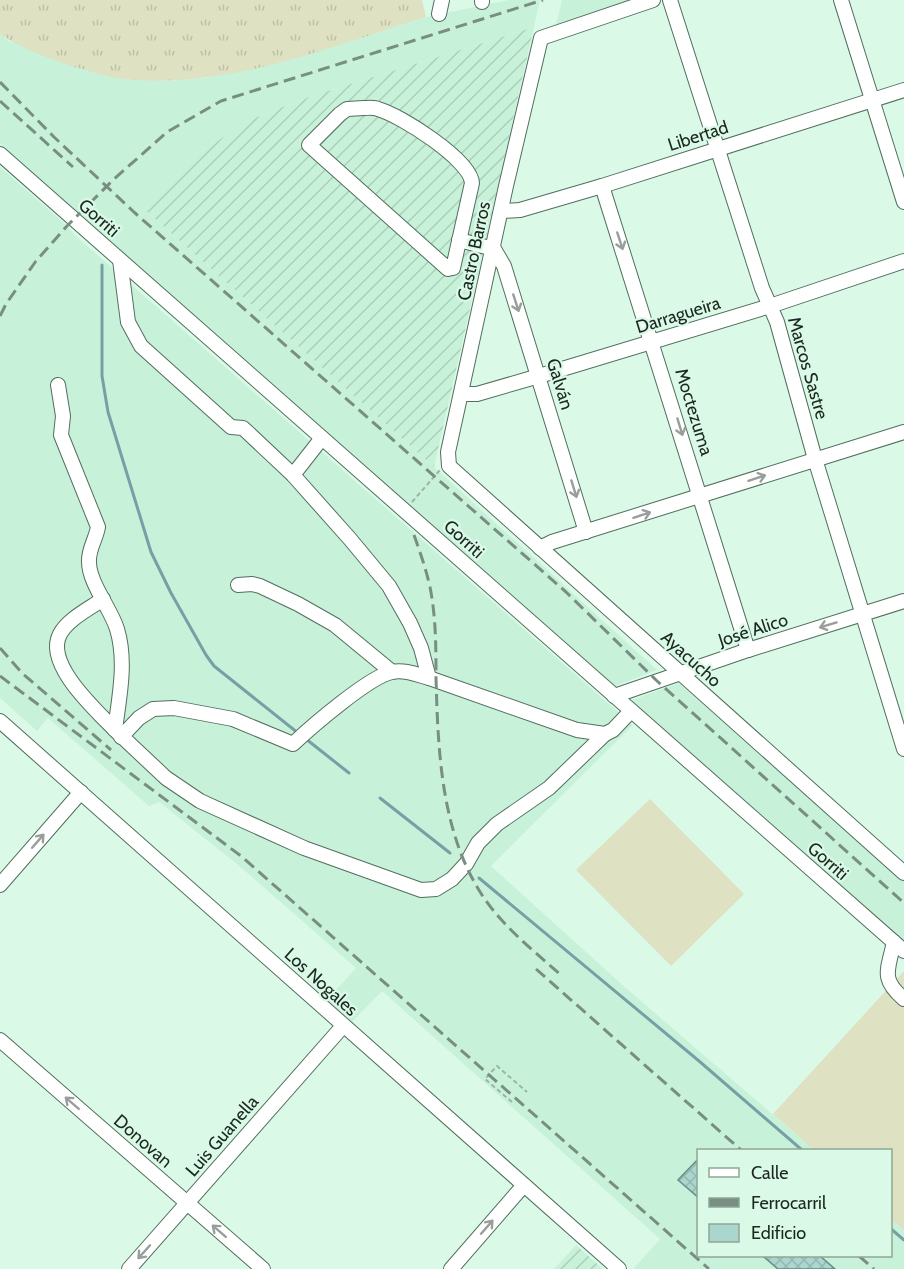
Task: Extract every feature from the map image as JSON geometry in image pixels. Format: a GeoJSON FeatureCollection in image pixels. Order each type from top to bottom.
{"type":"FeatureCollection","features":[{"type":"Feature","properties":{"kind":"street"},"geometry":{"type":"LineString","coordinates":[[439,15],[442,0]]}},
{"type":"Feature","properties":{"kind":"street","name":"Castro Barros"},"geometry":{"type":"LineString","coordinates":[[451,466],[448,452],[542,38],[653,0]]}},
{"type":"Feature","properties":{"kind":"street","name":"Marcos Sastre"},"geometry":{"type":"LineString","coordinates":[[670,0],[762,288],[777,322],[862,615],[904,749]]}},
{"type":"Feature","properties":{"kind":"street"},"geometry":{"type":"LineString","coordinates":[[841,0],[904,202]]}},
{"type":"Feature","properties":{"kind":"street","name":"Libertad"},"geometry":{"type":"LineString","coordinates":[[502,211],[520,210],[602,186],[904,90]]}},
{"type":"Feature","properties":{"kind":"street"},"geometry":{"type":"LineString","coordinates":[[377,108],[420,130],[431,137],[469,172],[471,178],[459,240],[453,268],[448,269],[309,145],[339,114],[347,109],[377,108]]}},
{"type":"Feature","properties":{"kind":"street","name":"Gorriti"},"geometry":{"type":"LineString","coordinates":[[0,154],[899,947]]}},
{"type":"Feature","properties":{"kind":"street","name":"Moctezuma"},"geometry":{"type":"LineString","coordinates":[[602,186],[653,342],[748,650]]}},
{"type":"Feature","properties":{"kind":"street"},"geometry":{"type":"LineString","coordinates":[[459,240],[494,249]]}},
{"type":"Feature","properties":{"kind":"street","name":"Galván"},"geometry":{"type":"LineString","coordinates":[[494,249],[504,266],[586,532]]}},
{"type":"Feature","properties":{"kind":"street"},"geometry":{"type":"LineString","coordinates":[[120,260],[128,322],[141,346],[231,427],[243,428],[293,475],[350,539],[389,586],[410,622],[421,648],[429,678]]}},
{"type":"Feature","properties":{"kind":"street","name":"Darragueira"},"geometry":{"type":"LineString","coordinates":[[461,394],[477,394],[653,342],[904,261]]}},
{"type":"Feature","properties":{"kind":"street"},"geometry":{"type":"LineString","coordinates":[[58,385],[63,416],[61,435],[98,527],[88,564],[117,628],[121,647],[118,734]]}},
{"type":"Feature","properties":{"kind":"street"},"geometry":{"type":"LineString","coordinates":[[540,548],[552,542],[904,432]]}},
{"type":"Feature","properties":{"kind":"street"},"geometry":{"type":"LineString","coordinates":[[293,475],[322,438]]}},
{"type":"Feature","properties":{"kind":"street","name":"Ayacucho"},"geometry":{"type":"LineString","coordinates":[[451,466],[904,873]]}},
{"type":"Feature","properties":{"kind":"street"},"geometry":{"type":"LineString","coordinates":[[238,585],[260,586],[307,609],[335,625],[392,672],[429,678],[577,730],[605,734]]}},
{"type":"Feature","properties":{"kind":"street"},"geometry":{"type":"LineString","coordinates":[[103,599],[67,625],[60,635],[56,649],[61,667],[118,734],[166,778],[200,801],[304,848],[421,890],[436,889],[452,879],[466,864],[478,843],[496,824],[549,788],[632,711]]}},
{"type":"Feature","properties":{"kind":"street","name":"José Alico"},"geometry":{"type":"LineString","coordinates":[[614,696],[748,650],[904,601]]}},
{"type":"Feature","properties":{"kind":"street"},"geometry":{"type":"LineString","coordinates":[[118,734],[153,709],[174,708],[233,719],[293,744],[365,687],[392,672]]}},
{"type":"Feature","properties":{"kind":"street","name":"Los Nogales"},"geometry":{"type":"LineString","coordinates":[[0,721],[619,1269]]}},
{"type":"Feature","properties":{"kind":"street"},"geometry":{"type":"LineString","coordinates":[[0,885],[81,792]]}},
{"type":"Feature","properties":{"kind":"street"},"geometry":{"type":"LineString","coordinates":[[899,947],[888,980],[893,990],[904,999]]}},
{"type":"Feature","properties":{"kind":"street","name":"Luis Guanella"},"geometry":{"type":"LineString","coordinates":[[129,1269],[343,1026]]}},
{"type":"Feature","properties":{"kind":"street","name":"Donovan"},"geometry":{"type":"LineString","coordinates":[[0,1040],[263,1269]]}},
{"type":"Feature","properties":{"kind":"street"},"geometry":{"type":"LineString","coordinates":[[450,1269],[524,1185]]}},
{"type":"Feature","properties":{"kind":"path"},"geometry":{"type":"LineString","coordinates":[[404,510],[451,466]]}},
{"type":"Feature","properties":{"kind":"path"},"geometry":{"type":"LineString","coordinates":[[512,1102],[485,1079],[497,1066],[527,1092]]}},
{"type":"Feature","properties":{"kind":"shaded area"},"geometry":{"type":"Polygon","coordinates":[[[509,0],[540,0],[534,27],[309,97],[252,119],[197,154],[144,209],[434,467],[657,670],[615,686],[0,144],[0,34],[9,41],[167,81],[205,78],[282,62],[426,17],[509,0]]]}},
{"type":"Feature","properties":{"kind":"shaded area"},"geometry":{"type":"Polygon","coordinates":[[[562,0],[636,0],[556,25],[562,0]]]}},
{"type":"Feature","properties":{"kind":"shaded area"},"geometry":{"type":"Polygon","coordinates":[[[534,27],[434,467],[144,209],[197,154],[252,119],[309,97],[534,27]]]}},
{"type":"Feature","properties":{"kind":"shaded area"},"geometry":{"type":"Polygon","coordinates":[[[0,167],[633,725],[491,866],[627,989],[813,1149],[697,1149],[697,1257],[892,1257],[892,1220],[904,1230],[904,1269],[635,1269],[660,1239],[382,991],[352,1022],[327,1000],[356,968],[237,864],[159,802],[149,806],[48,718],[37,731],[0,698],[0,167]]]}},
{"type":"Feature","properties":{"kind":"shaded area"},"geometry":{"type":"Polygon","coordinates":[[[679,683],[904,881],[904,943],[629,701],[679,683]]]}},
{"type":"Feature","properties":{"kind":"shaded area"},"geometry":{"type":"Polygon","coordinates":[[[576,1245],[603,1269],[554,1269],[576,1245]]]}},
{"type":"Feature","properties":{"kind":"green space"},"geometry":{"type":"Polygon","coordinates":[[[0,0],[422,0],[426,17],[312,54],[273,64],[195,79],[155,81],[105,76],[56,61],[18,44],[0,34],[0,0]]]}},
{"type":"Feature","properties":{"kind":"green space"},"geometry":{"type":"Polygon","coordinates":[[[650,799],[744,894],[671,966],[576,870],[650,799]]]}},
{"type":"Feature","properties":{"kind":"green space"},"geometry":{"type":"Polygon","coordinates":[[[904,971],[904,1230],[892,1220],[892,1149],[813,1149],[773,1114],[904,971]]]}},
{"type":"Feature","properties":{"kind":"building"},"geometry":{"type":"Polygon","coordinates":[[[697,1160],[697,1196],[678,1180],[697,1160]]]}},
{"type":"Feature","properties":{"kind":"building"},"geometry":{"type":"Polygon","coordinates":[[[764,1257],[821,1257],[835,1269],[778,1269],[764,1257]]]}},
{"type":"Feature","properties":{"kind":"waterway"},"geometry":{"type":"LineString","coordinates":[[102,265],[102,376],[108,412],[151,552],[171,593],[214,666],[298,733]]}},
{"type":"Feature","properties":{"kind":"waterway"},"geometry":{"type":"LineString","coordinates":[[306,739],[349,773]]}},
{"type":"Feature","properties":{"kind":"waterway"},"geometry":{"type":"LineString","coordinates":[[380,798],[450,853]]}},
{"type":"Feature","properties":{"kind":"waterway"},"geometry":{"type":"LineString","coordinates":[[479,878],[801,1149]]}},
{"type":"Feature","properties":{"kind":"waterway"},"geometry":{"type":"LineString","coordinates":[[892,1230],[904,1240]]}},
{"type":"Feature","properties":{"kind":"railway"},"geometry":{"type":"LineString","coordinates":[[0,316],[36,261],[66,227],[113,180],[167,132],[221,101],[543,0]]}},
{"type":"Feature","properties":{"kind":"railway"},"geometry":{"type":"LineString","coordinates":[[0,82],[54,137],[135,213],[566,592],[656,680],[904,903]]}},
{"type":"Feature","properties":{"kind":"railway"},"geometry":{"type":"LineString","coordinates":[[0,101],[73,167]]}},
{"type":"Feature","properties":{"kind":"railway"},"geometry":{"type":"LineString","coordinates":[[414,535],[432,598],[438,734],[444,790],[458,845],[468,871],[490,907],[519,938],[562,976]]}},
{"type":"Feature","properties":{"kind":"railway"},"geometry":{"type":"LineString","coordinates":[[0,648],[22,673],[111,750]]}},
{"type":"Feature","properties":{"kind":"railway"},"geometry":{"type":"LineString","coordinates":[[0,676],[241,856],[709,1269]]}},
{"type":"Feature","properties":{"kind":"railway"},"geometry":{"type":"LineString","coordinates":[[536,969],[740,1149]]}},
{"type":"Feature","properties":{"kind":"railway"},"geometry":{"type":"LineString","coordinates":[[860,1257],[874,1269]]}}]}
